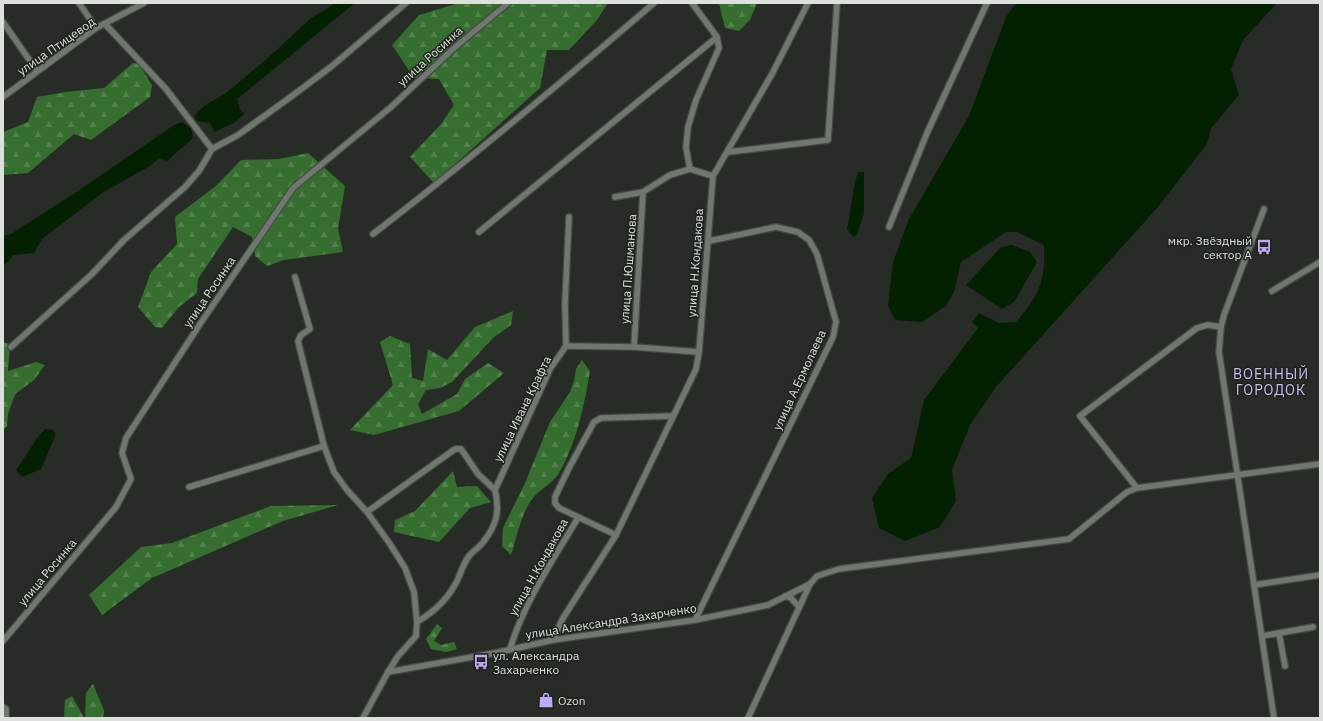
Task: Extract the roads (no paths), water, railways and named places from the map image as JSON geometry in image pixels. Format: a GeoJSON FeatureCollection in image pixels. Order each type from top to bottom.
{"type":"FeatureCollection","features":[{"type":"Feature","properties":{"kind":"street"},"geometry":{"type":"LineString","coordinates":[[79,3],[96,28]]}},
{"type":"Feature","properties":{"kind":"street","name":"улица Птицевод"},"geometry":{"type":"LineString","coordinates":[[3,97],[96,28],[144,3]]}},
{"type":"Feature","properties":{"kind":"street"},"geometry":{"type":"LineString","coordinates":[[11,347],[92,274],[124,240],[185,187],[199,172],[212,149],[238,135],[332,66],[406,3]]}},
{"type":"Feature","properties":{"kind":"street","name":"улица Росинка"},"geometry":{"type":"LineString","coordinates":[[3,641],[116,507],[131,479],[122,453],[126,438],[200,324],[293,188],[391,107],[453,49],[508,3]]}},
{"type":"Feature","properties":{"kind":"street"},"geometry":{"type":"LineString","coordinates":[[373,234],[434,187],[533,106],[654,3]]}},
{"type":"Feature","properties":{"kind":"street"},"geometry":{"type":"LineString","coordinates":[[690,169],[686,148],[688,127],[696,100],[719,48],[717,37],[692,3]]}},
{"type":"Feature","properties":{"kind":"street"},"geometry":{"type":"LineString","coordinates":[[615,197],[643,192],[670,175],[690,169],[713,176],[772,74],[808,3]]}},
{"type":"Feature","properties":{"kind":"street"},"geometry":{"type":"LineString","coordinates":[[728,152],[828,140],[837,3]]}},
{"type":"Feature","properties":{"kind":"street"},"geometry":{"type":"LineString","coordinates":[[889,227],[927,133],[987,3]]}},
{"type":"Feature","properties":{"kind":"street"},"geometry":{"type":"LineString","coordinates":[[3,22],[38,71]]}},
{"type":"Feature","properties":{"kind":"street"},"geometry":{"type":"LineString","coordinates":[[105,24],[166,89],[212,149]]}},
{"type":"Feature","properties":{"kind":"street"},"geometry":{"type":"LineString","coordinates":[[479,232],[717,37]]}},
{"type":"Feature","properties":{"kind":"street","name":"улица Н.Кондакова"},"geometry":{"type":"LineString","coordinates":[[553,640],[563,618],[616,535],[696,369],[699,352],[709,241],[713,176]]}},
{"type":"Feature","properties":{"kind":"street","name":"улица П.Юшманова"},"geometry":{"type":"LineString","coordinates":[[634,347],[643,192]]}},
{"type":"Feature","properties":{"kind":"street"},"geometry":{"type":"LineString","coordinates":[[1264,208],[1220,327],[1219,352],[1274,718]]}},
{"type":"Feature","properties":{"kind":"street"},"geometry":{"type":"LineString","coordinates":[[569,217],[566,346],[634,347],[699,352]]}},
{"type":"Feature","properties":{"kind":"street","name":"улица А.Ермолаева"},"geometry":{"type":"LineString","coordinates":[[696,620],[833,337],[836,322],[817,254],[809,240],[798,232],[776,227],[709,241]]}},
{"type":"Feature","properties":{"kind":"street"},"geometry":{"type":"LineString","coordinates":[[1272,291],[1320,262]]}},
{"type":"Feature","properties":{"kind":"street"},"geometry":{"type":"LineString","coordinates":[[295,278],[310,329],[301,335],[298,341],[324,446],[334,472],[347,490],[367,512],[405,568],[414,592],[417,622],[416,636],[398,656],[363,718]]}},
{"type":"Feature","properties":{"kind":"street"},"geometry":{"type":"LineString","coordinates":[[1220,327],[1208,324],[1197,328],[1080,416],[1137,488],[1320,464]]}},
{"type":"Feature","properties":{"kind":"street","name":"улица Ивана Крафта"},"geometry":{"type":"LineString","coordinates":[[495,490],[550,369],[566,346]]}},
{"type":"Feature","properties":{"kind":"street","name":"улица Н.Кондакова"},"geometry":{"type":"LineString","coordinates":[[616,535],[559,508],[555,497],[594,422],[601,418],[608,417],[673,416]]}},
{"type":"Feature","properties":{"kind":"street"},"geometry":{"type":"LineString","coordinates":[[189,488],[324,446]]}},
{"type":"Feature","properties":{"kind":"street"},"geometry":{"type":"LineString","coordinates":[[367,512],[455,449],[461,449],[478,474],[495,490],[499,505],[496,520],[484,542],[470,555],[457,581],[445,600],[433,613],[417,622]]}},
{"type":"Feature","properties":{"kind":"street","name":"улица Александра Захарченко"},"geometry":{"type":"LineString","coordinates":[[388,672],[553,640],[696,620],[768,605],[810,584],[817,576],[838,569],[1069,538],[1127,492],[1137,488]]}},
{"type":"Feature","properties":{"kind":"street","name":"улица Н.Кондакова"},"geometry":{"type":"LineString","coordinates":[[510,649],[516,630],[532,596],[578,518]]}},
{"type":"Feature","properties":{"kind":"street"},"geometry":{"type":"LineString","coordinates":[[1254,585],[1320,575]]}},
{"type":"Feature","properties":{"kind":"street"},"geometry":{"type":"LineString","coordinates":[[748,718],[810,584]]}},
{"type":"Feature","properties":{"kind":"street"},"geometry":{"type":"LineString","coordinates":[[785,596],[791,598],[799,607]]}},
{"type":"Feature","properties":{"kind":"street"},"geometry":{"type":"LineString","coordinates":[[1262,636],[1313,627]]}},
{"type":"Feature","properties":{"kind":"street"},"geometry":{"type":"LineString","coordinates":[[1279,633],[1285,666]]}},
{"type":"Feature","properties":{"kind":"street"},"geometry":{"type":"LineString","coordinates":[[3,707],[6,709],[6,718]]}},
{"type":"Feature","properties":{"kind":"place","name":"мкр. Звёздный сектор А"},"geometry":{"type":"Point","coordinates":[1264,247]}},
{"type":"Feature","properties":{"kind":"place","name":"ул. Александра Захарченко"},"geometry":{"type":"Point","coordinates":[481,662]}},
{"type":"Feature","properties":{"kind":"place","name":"Ozon"},"geometry":{"type":"Point","coordinates":[546,700]}},
{"type":"Feature","properties":{"kind":"district","name":"ВОЕННЫЙ ГОРОДОК"},"geometry":{"type":"Point","coordinates":[1271,382]}}]}
